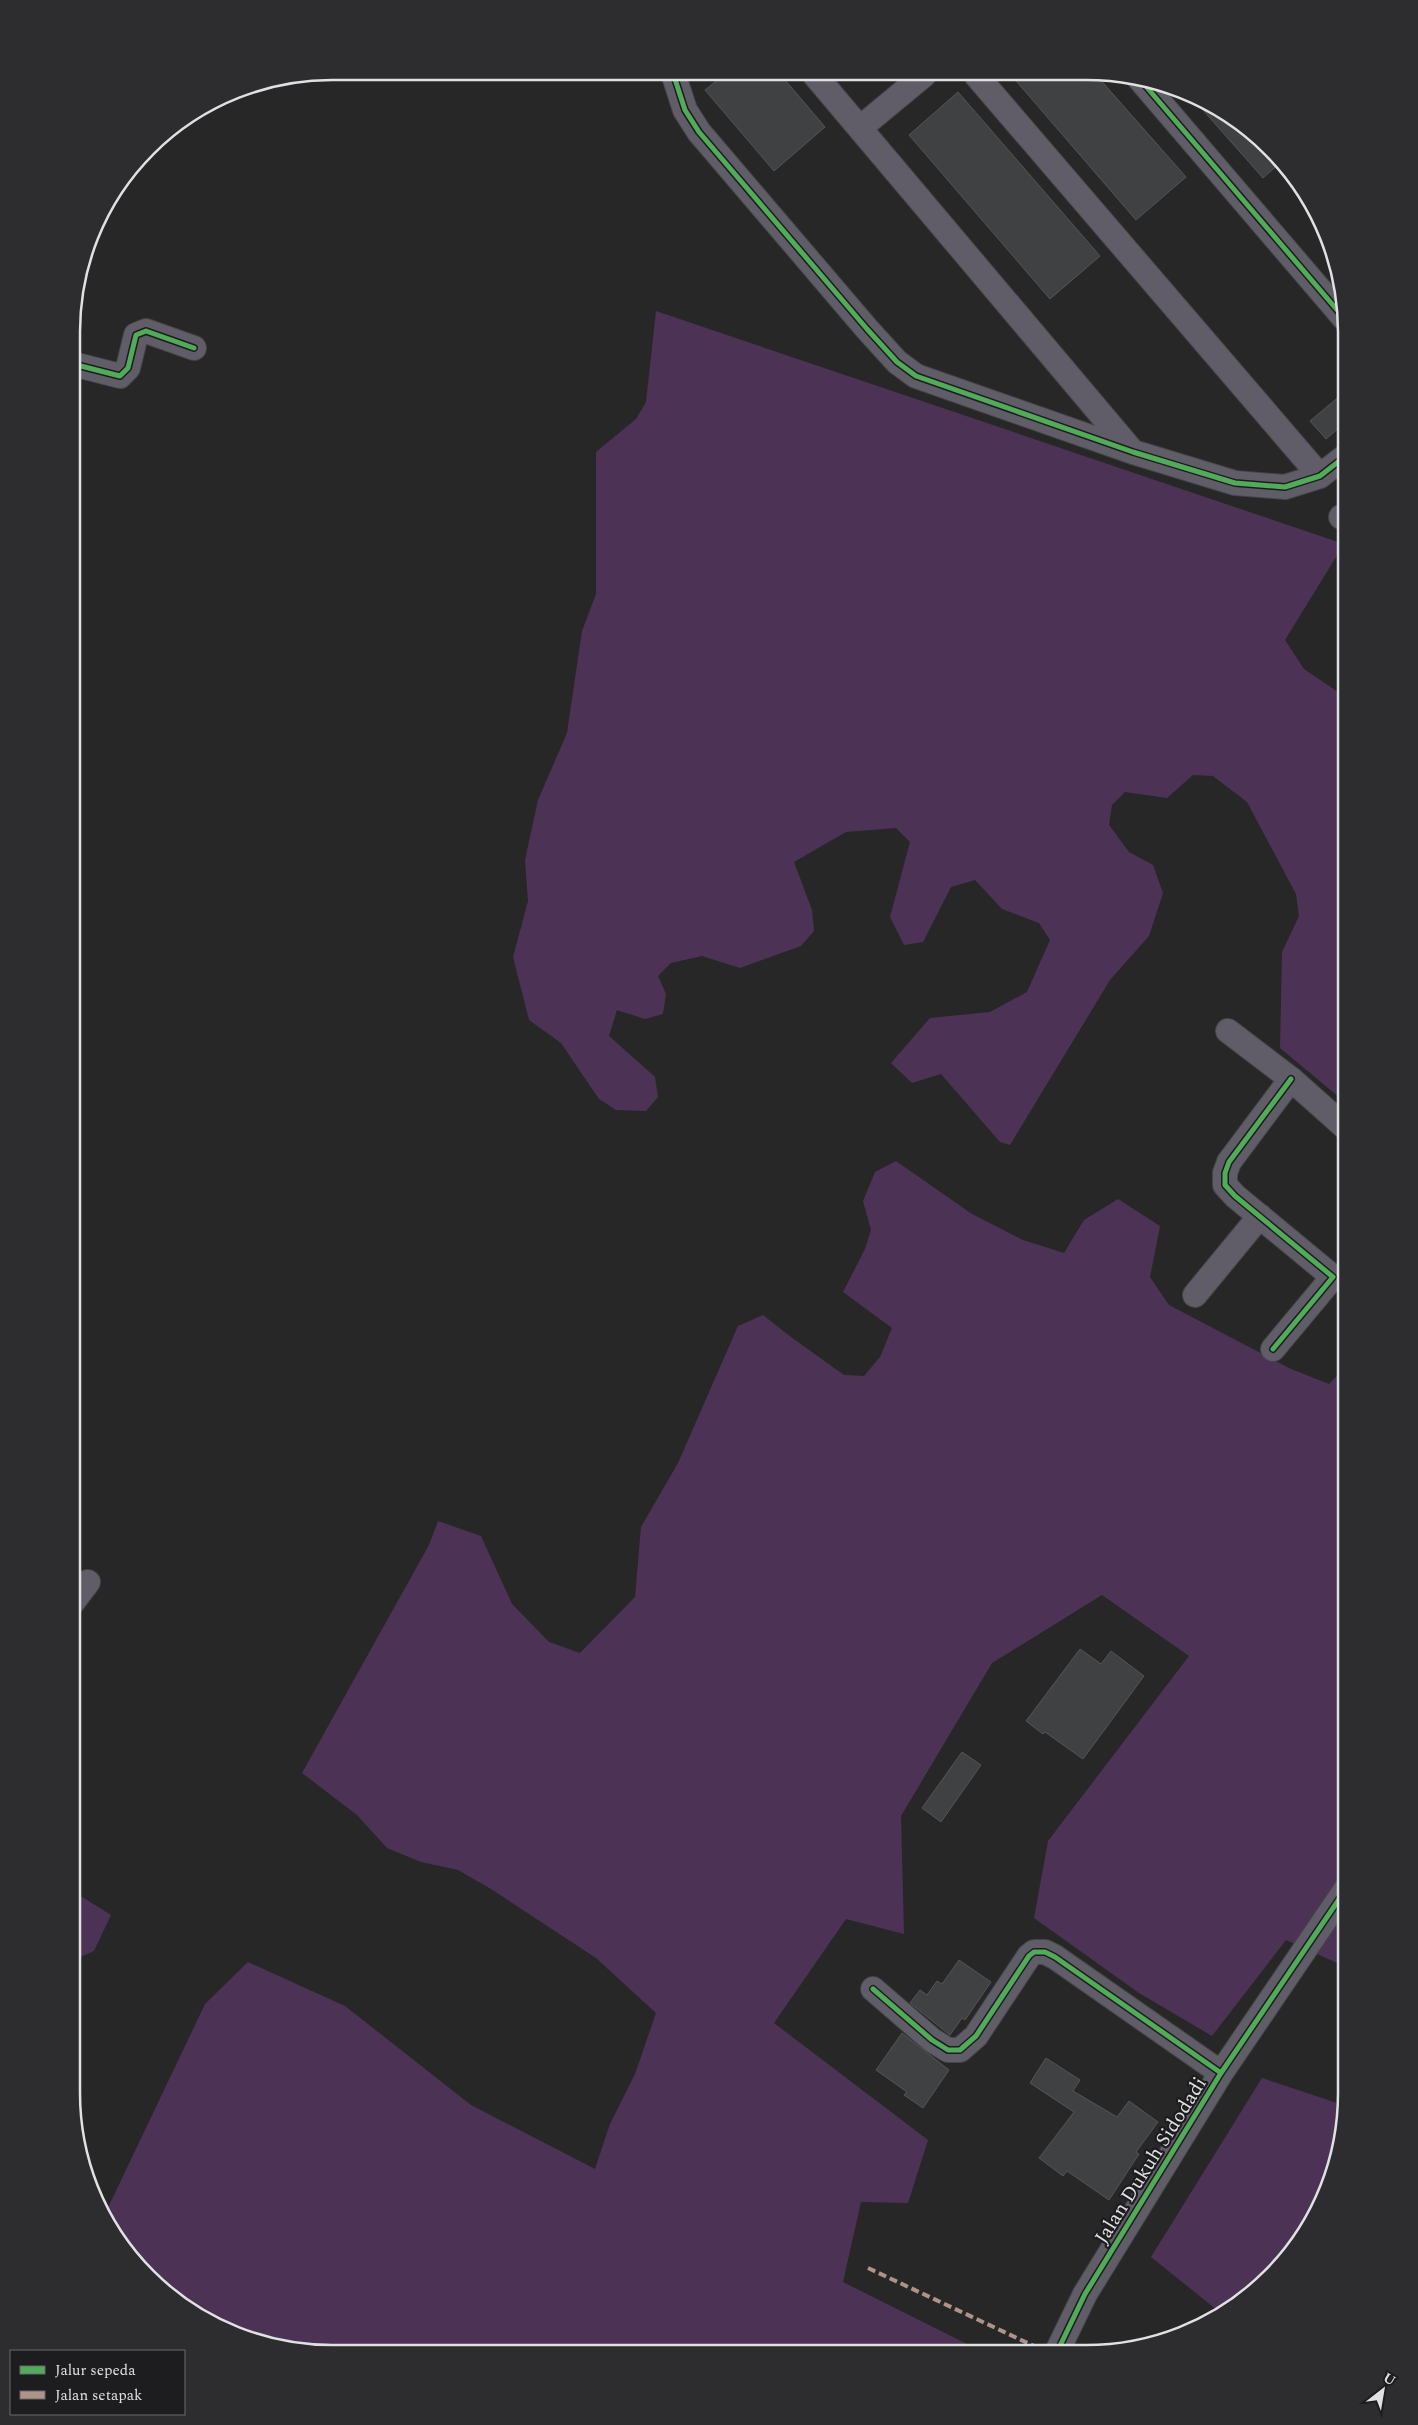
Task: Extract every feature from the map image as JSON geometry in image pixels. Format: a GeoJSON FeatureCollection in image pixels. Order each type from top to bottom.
{"type":"FeatureCollection","features":[{"type":"Feature","properties":{"kind":"street"},"geometry":{"type":"LineString","coordinates":[[675,80],[685,110],[699,132],[867,329],[897,362],[916,376],[1133,452],[1235,483],[1285,487],[1320,476],[1338,462]]}},
{"type":"Feature","properties":{"kind":"street"},"geometry":{"type":"LineString","coordinates":[[819,80],[1133,452]]}},
{"type":"Feature","properties":{"kind":"street"},"geometry":{"type":"LineString","coordinates":[[860,128],[918,80]]}},
{"type":"Feature","properties":{"kind":"street"},"geometry":{"type":"LineString","coordinates":[[980,80],[1320,476]]}},
{"type":"Feature","properties":{"kind":"street"},"geometry":{"type":"LineString","coordinates":[[1147,88],[1337,309]]}},
{"type":"Feature","properties":{"kind":"street"},"geometry":{"type":"LineString","coordinates":[[80,366],[120,376],[128,368],[136,335],[146,331],[194,348]]}},
{"type":"Feature","properties":{"kind":"street"},"geometry":{"type":"LineString","coordinates":[[1228,1031],[1291,1079],[1338,1121]]}},
{"type":"Feature","properties":{"kind":"street"},"geometry":{"type":"LineString","coordinates":[[1291,1079],[1228,1162],[1225,1173],[1225,1185],[1294,1247],[1338,1269]]}},
{"type":"Feature","properties":{"kind":"street"},"geometry":{"type":"LineString","coordinates":[[1195,1295],[1260,1216]]}},
{"type":"Feature","properties":{"kind":"street"},"geometry":{"type":"LineString","coordinates":[[1272,1349],[1338,1272]]}},
{"type":"Feature","properties":{"kind":"street"},"geometry":{"type":"LineString","coordinates":[[80,1592],[88,1582]]}},
{"type":"Feature","properties":{"kind":"street","name":"Jalan Dukuh Sidodadi"},"geometry":{"type":"LineString","coordinates":[[1060,2345],[1085,2294],[1221,2073],[1338,1901]]}},
{"type":"Feature","properties":{"kind":"street"},"geometry":{"type":"LineString","coordinates":[[873,1988],[932,2040],[948,2050],[960,2050],[976,2036],[1030,1956],[1034,1952],[1045,1952],[1055,1957],[1221,2073]]}},
{"type":"Feature","properties":{"kind":"shaded area"},"geometry":{"type":"Polygon","coordinates":[[[656,311],[1338,542],[1338,554],[1285,640],[1304,669],[1338,692],[1338,1096],[1280,1048],[1282,952],[1299,916],[1296,894],[1247,802],[1213,776],[1193,775],[1167,798],[1125,792],[1112,805],[1109,825],[1129,852],[1153,865],[1163,893],[1149,936],[1110,980],[1010,1145],[1000,1142],[941,1074],[912,1083],[891,1063],[930,1018],[990,1012],[1027,992],[1050,940],[1039,923],[1002,909],[975,880],[951,887],[923,942],[904,945],[890,917],[910,842],[896,828],[846,832],[794,862],[812,910],[814,931],[801,946],[740,968],[702,956],[671,963],[658,976],[666,994],[663,1014],[645,1019],[617,1010],[609,1036],[655,1077],[658,1097],[646,1111],[616,1110],[599,1099],[561,1043],[529,1020],[513,957],[528,901],[525,860],[538,800],[567,733],[582,631],[596,594],[596,452],[636,419],[646,402],[656,311]]]}},
{"type":"Feature","properties":{"kind":"shaded area"},"geometry":{"type":"Polygon","coordinates":[[[896,1161],[972,1214],[1023,1240],[1064,1253],[1084,1220],[1118,1199],[1160,1226],[1150,1277],[1169,1305],[1291,1369],[1329,1384],[1338,1375],[1338,1963],[1286,1940],[1212,2036],[1139,1993],[1034,1918],[1048,1841],[1189,1656],[1102,1595],[992,1663],[901,1816],[904,1934],[846,1919],[774,2023],[928,2140],[908,2203],[861,2202],[843,2282],[969,2345],[332,2345],[299,2343],[251,2332],[220,2319],[192,2303],[166,2283],[142,2259],[122,2233],[108,2208],[205,2004],[248,1962],[345,2006],[471,2105],[595,2169],[610,2124],[635,2074],[656,2013],[596,1958],[491,1889],[458,1870],[421,1862],[387,1848],[357,1815],[302,1773],[429,1545],[438,1521],[481,1536],[512,1604],[549,1642],[580,1653],[635,1597],[641,1527],[678,1463],[738,1326],[763,1315],[844,1375],[864,1376],[880,1357],[892,1328],[843,1292],[865,1249],[871,1230],[863,1201],[875,1172],[896,1161]]]}},
{"type":"Feature","properties":{"kind":"shaded area"},"geometry":{"type":"Polygon","coordinates":[[[80,1896],[111,1915],[94,1951],[80,1957],[80,1896]]]}},
{"type":"Feature","properties":{"kind":"shaded area"},"geometry":{"type":"Polygon","coordinates":[[[1262,2078],[1337,2103],[1336,2126],[1329,2159],[1312,2205],[1286,2247],[1240,2293],[1216,2309],[1151,2257],[1262,2078]]]}},
{"type":"Feature","properties":{"kind":"building"},"geometry":{"type":"Polygon","coordinates":[[[718,80],[785,80],[825,127],[774,171],[705,90],[718,80]]]}},
{"type":"Feature","properties":{"kind":"building"},"geometry":{"type":"Polygon","coordinates":[[[1015,80],[1101,81],[1186,177],[1136,220],[1015,80]]]}},
{"type":"Feature","properties":{"kind":"building"},"geometry":{"type":"Polygon","coordinates":[[[958,92],[1100,256],[1050,299],[909,135],[958,92]]]}},
{"type":"Feature","properties":{"kind":"building"},"geometry":{"type":"Polygon","coordinates":[[[1201,108],[1240,132],[1276,166],[1263,178],[1201,108]]]}},
{"type":"Feature","properties":{"kind":"building"},"geometry":{"type":"Polygon","coordinates":[[[1338,398],[1338,429],[1326,439],[1310,421],[1338,398]]]}},
{"type":"Feature","properties":{"kind":"building"},"geometry":{"type":"Polygon","coordinates":[[[1080,1649],[1101,1664],[1111,1651],[1144,1676],[1083,1759],[1026,1721],[1080,1649]]]}},
{"type":"Feature","properties":{"kind":"building"},"geometry":{"type":"Polygon","coordinates":[[[962,1752],[981,1765],[941,1822],[922,1808],[962,1752]]]}},
{"type":"Feature","properties":{"kind":"building"},"geometry":{"type":"Polygon","coordinates":[[[959,1960],[991,1982],[965,2020],[962,2018],[950,2035],[910,2003],[920,1990],[927,1995],[937,1981],[942,1984],[959,1960]]]}},
{"type":"Feature","properties":{"kind":"building"},"geometry":{"type":"Polygon","coordinates":[[[902,2033],[949,2070],[923,2108],[904,2095],[907,2092],[876,2070],[902,2033]]]}},
{"type":"Feature","properties":{"kind":"building"},"geometry":{"type":"Polygon","coordinates":[[[1046,2058],[1080,2080],[1073,2091],[1117,2117],[1129,2101],[1158,2122],[1136,2152],[1139,2154],[1109,2200],[1067,2171],[1063,2176],[1039,2158],[1074,2112],[1030,2083],[1046,2058]]]}},
{"type":"Feature","properties":{"kind":"marked path"},"geometry":{"type":"LineString","coordinates":[[868,2268],[1032,2345]]}},
{"type":"Feature","properties":{"kind":"cycle path"},"geometry":{"type":"LineString","coordinates":[[675,80],[685,110],[699,132],[867,329],[897,362],[916,376],[1133,452],[1235,483],[1285,487],[1320,476],[1338,462]]}},
{"type":"Feature","properties":{"kind":"cycle path"},"geometry":{"type":"LineString","coordinates":[[1147,88],[1337,309]]}},
{"type":"Feature","properties":{"kind":"cycle path"},"geometry":{"type":"LineString","coordinates":[[80,366],[120,376],[128,368],[136,335],[146,331],[194,348]]}},
{"type":"Feature","properties":{"kind":"cycle path"},"geometry":{"type":"LineString","coordinates":[[1273,1349],[1333,1277],[1235,1196],[1225,1185],[1225,1173],[1229,1162],[1291,1079]]}},
{"type":"Feature","properties":{"kind":"cycle path"},"geometry":{"type":"LineString","coordinates":[[1060,2345],[1085,2294],[1221,2073],[1338,1901]]}},
{"type":"Feature","properties":{"kind":"cycle path"},"geometry":{"type":"LineString","coordinates":[[873,1989],[932,2040],[948,2050],[960,2050],[976,2036],[1029,1956],[1034,1952],[1045,1952],[1055,1957],[1221,2073]]}}]}
